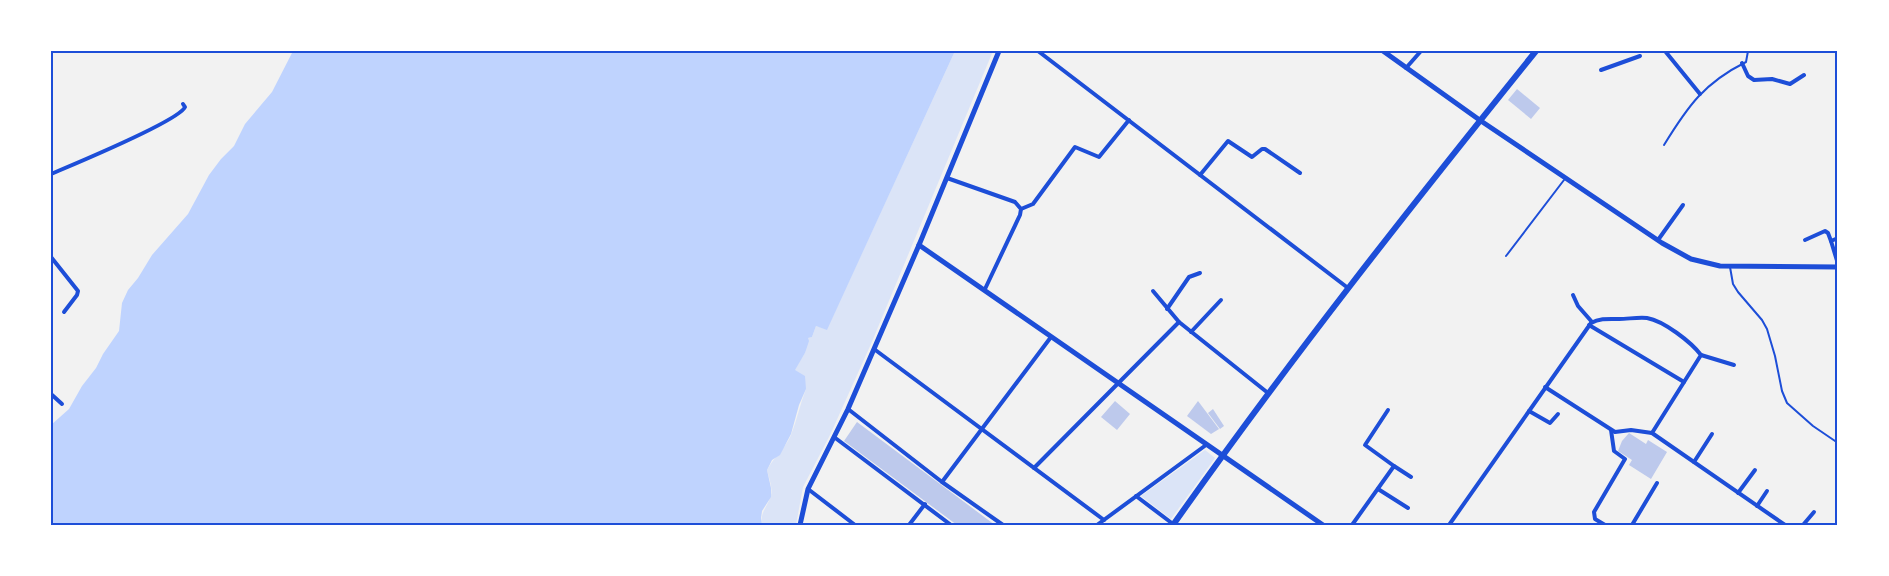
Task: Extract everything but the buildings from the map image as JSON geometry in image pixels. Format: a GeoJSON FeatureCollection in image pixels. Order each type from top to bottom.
{"type":"FeatureCollection","features":[{"type":"Feature","properties":{"kind":"main road"},"geometry":{"type":"LineString","coordinates":[[1174,525],[1268,393],[1348,288],[1536,51]]}},
{"type":"Feature","properties":{"kind":"street"},"geometry":{"type":"LineString","coordinates":[[800,525],[808,489],[848,409],[999,51]]}},
{"type":"Feature","properties":{"kind":"street"},"geometry":{"type":"LineString","coordinates":[[1038,51],[1348,288]]}},
{"type":"Feature","properties":{"kind":"street"},"geometry":{"type":"LineString","coordinates":[[1383,51],[1481,122],[1658,240],[1691,259],[1730,267],[1838,266],[1828,233],[1825,231],[1805,240]]}},
{"type":"Feature","properties":{"kind":"street"},"geometry":{"type":"LineString","coordinates":[[1406,68],[1421,51]]}},
{"type":"Feature","properties":{"kind":"street"},"geometry":{"type":"LineString","coordinates":[[1665,51],[1700,94]]}},
{"type":"Feature","properties":{"kind":"street"},"geometry":{"type":"LineString","coordinates":[[1601,70],[1640,56]]}},
{"type":"Feature","properties":{"kind":"street"},"geometry":{"type":"LineString","coordinates":[[1742,63],[1748,76],[1754,80],[1772,79],[1790,84],[1804,75]]}},
{"type":"Feature","properties":{"kind":"street"},"geometry":{"type":"LineString","coordinates":[[51,174],[179,115],[185,107],[183,104]]}},
{"type":"Feature","properties":{"kind":"street"},"geometry":{"type":"LineString","coordinates":[[1021,209],[1033,204],[1075,147],[1099,157],[1129,120]]}},
{"type":"Feature","properties":{"kind":"street"},"geometry":{"type":"LineString","coordinates":[[1200,175],[1228,141],[1252,157],[1265,149],[1300,173]]}},
{"type":"Feature","properties":{"kind":"street"},"geometry":{"type":"LineString","coordinates":[[947,178],[1015,202],[1021,209]]}},
{"type":"Feature","properties":{"kind":"street"},"geometry":{"type":"LineString","coordinates":[[1658,240],[1683,205]]}},
{"type":"Feature","properties":{"kind":"street"},"geometry":{"type":"LineString","coordinates":[[985,289],[1021,209]]}},
{"type":"Feature","properties":{"kind":"street"},"geometry":{"type":"LineString","coordinates":[[1831,241],[1838,238]]}},
{"type":"Feature","properties":{"kind":"street"},"geometry":{"type":"LineString","coordinates":[[919,245],[1323,525]]}},
{"type":"Feature","properties":{"kind":"street"},"geometry":{"type":"LineString","coordinates":[[51,256],[78,291],[64,312]]}},
{"type":"Feature","properties":{"kind":"street"},"geometry":{"type":"LineString","coordinates":[[1167,309],[1189,277],[1200,273]]}},
{"type":"Feature","properties":{"kind":"street"},"geometry":{"type":"LineString","coordinates":[[1153,291],[1179,322],[1268,393]]}},
{"type":"Feature","properties":{"kind":"street"},"geometry":{"type":"LineString","coordinates":[[1573,295],[1591,324],[1684,382]]}},
{"type":"Feature","properties":{"kind":"street"},"geometry":{"type":"LineString","coordinates":[[1191,332],[1221,300]]}},
{"type":"Feature","properties":{"kind":"street"},"geometry":{"type":"LineString","coordinates":[[1449,525],[1591,324],[1605,319],[1650,319],[1689,342],[1701,355],[1734,365]]}},
{"type":"Feature","properties":{"kind":"street"},"geometry":{"type":"LineString","coordinates":[[1034,468],[1179,322]]}},
{"type":"Feature","properties":{"kind":"street"},"geometry":{"type":"LineString","coordinates":[[942,482],[1052,336]]}},
{"type":"Feature","properties":{"kind":"street"},"geometry":{"type":"LineString","coordinates":[[874,349],[1104,520]]}},
{"type":"Feature","properties":{"kind":"street"},"geometry":{"type":"LineString","coordinates":[[1652,433],[1701,355]]}},
{"type":"Feature","properties":{"kind":"street"},"geometry":{"type":"LineString","coordinates":[[1545,387],[1611,430],[1652,433],[1785,525]]}},
{"type":"Feature","properties":{"kind":"street"},"geometry":{"type":"LineString","coordinates":[[51,394],[62,404]]}},
{"type":"Feature","properties":{"kind":"street"},"geometry":{"type":"LineString","coordinates":[[848,409],[942,482],[1003,525]]}},
{"type":"Feature","properties":{"kind":"street"},"geometry":{"type":"LineString","coordinates":[[1388,410],[1365,445],[1411,477]]}},
{"type":"Feature","properties":{"kind":"street"},"geometry":{"type":"LineString","coordinates":[[1529,411],[1550,423],[1558,414]]}},
{"type":"Feature","properties":{"kind":"street"},"geometry":{"type":"LineString","coordinates":[[1605,525],[1595,519],[1594,512],[1625,459],[1614,451],[1611,430]]}},
{"type":"Feature","properties":{"kind":"street"},"geometry":{"type":"LineString","coordinates":[[1694,462],[1712,434]]}},
{"type":"Feature","properties":{"kind":"street"},"geometry":{"type":"LineString","coordinates":[[834,437],[951,525]]}},
{"type":"Feature","properties":{"kind":"street"},"geometry":{"type":"LineString","coordinates":[[1097,525],[1206,445]]}},
{"type":"Feature","properties":{"kind":"street"},"geometry":{"type":"LineString","coordinates":[[1352,525],[1394,466]]}},
{"type":"Feature","properties":{"kind":"street"},"geometry":{"type":"LineString","coordinates":[[1738,493],[1755,470]]}},
{"type":"Feature","properties":{"kind":"street"},"geometry":{"type":"LineString","coordinates":[[1632,525],[1657,483]]}},
{"type":"Feature","properties":{"kind":"street"},"geometry":{"type":"LineString","coordinates":[[808,489],[855,525]]}},
{"type":"Feature","properties":{"kind":"street"},"geometry":{"type":"LineString","coordinates":[[1378,489],[1408,508]]}},
{"type":"Feature","properties":{"kind":"street"},"geometry":{"type":"LineString","coordinates":[[1757,506],[1767,491]]}},
{"type":"Feature","properties":{"kind":"street"},"geometry":{"type":"LineString","coordinates":[[1136,496],[1174,525]]}},
{"type":"Feature","properties":{"kind":"street"},"geometry":{"type":"LineString","coordinates":[[909,525],[925,504]]}},
{"type":"Feature","properties":{"kind":"street"},"geometry":{"type":"LineString","coordinates":[[1803,525],[1814,512]]}},
{"type":"Feature","properties":{"kind":"lane"},"geometry":{"type":"LineString","coordinates":[[1664,145],[1691,104],[1715,80],[1748,59],[1748,51]]}},
{"type":"Feature","properties":{"kind":"lane"},"geometry":{"type":"LineString","coordinates":[[1506,256],[1566,177]]}},
{"type":"Feature","properties":{"kind":"lane"},"geometry":{"type":"LineString","coordinates":[[1730,267],[1733,284],[1767,329],[1787,403],[1813,426],[1838,442]]}},
{"type":"Feature","properties":{"kind":"shaded area"},"geometry":{"type":"Polygon","coordinates":[[[955,51],[993,51],[871,344],[830,435],[803,487],[796,525],[762,525],[763,514],[772,491],[767,470],[791,435],[806,389],[794,370],[805,353],[807,338],[812,337],[816,326],[827,329],[955,51]]]}},
{"type":"Feature","properties":{"kind":"shaded area"},"geometry":{"type":"Polygon","coordinates":[[[1205,450],[1215,458],[1171,519],[1141,496],[1205,450]]]}},
{"type":"Feature","properties":{"kind":"water"},"geometry":{"type":"Polygon","coordinates":[[[293,51],[955,51],[827,330],[816,326],[812,337],[808,338],[805,353],[795,370],[805,376],[806,389],[791,434],[780,455],[772,460],[767,470],[771,497],[762,511],[762,525],[51,525],[51,425],[69,409],[119,331],[122,303],[128,290],[152,255],[188,214],[209,175],[234,146],[245,124],[272,92],[293,51]]]}}]}
